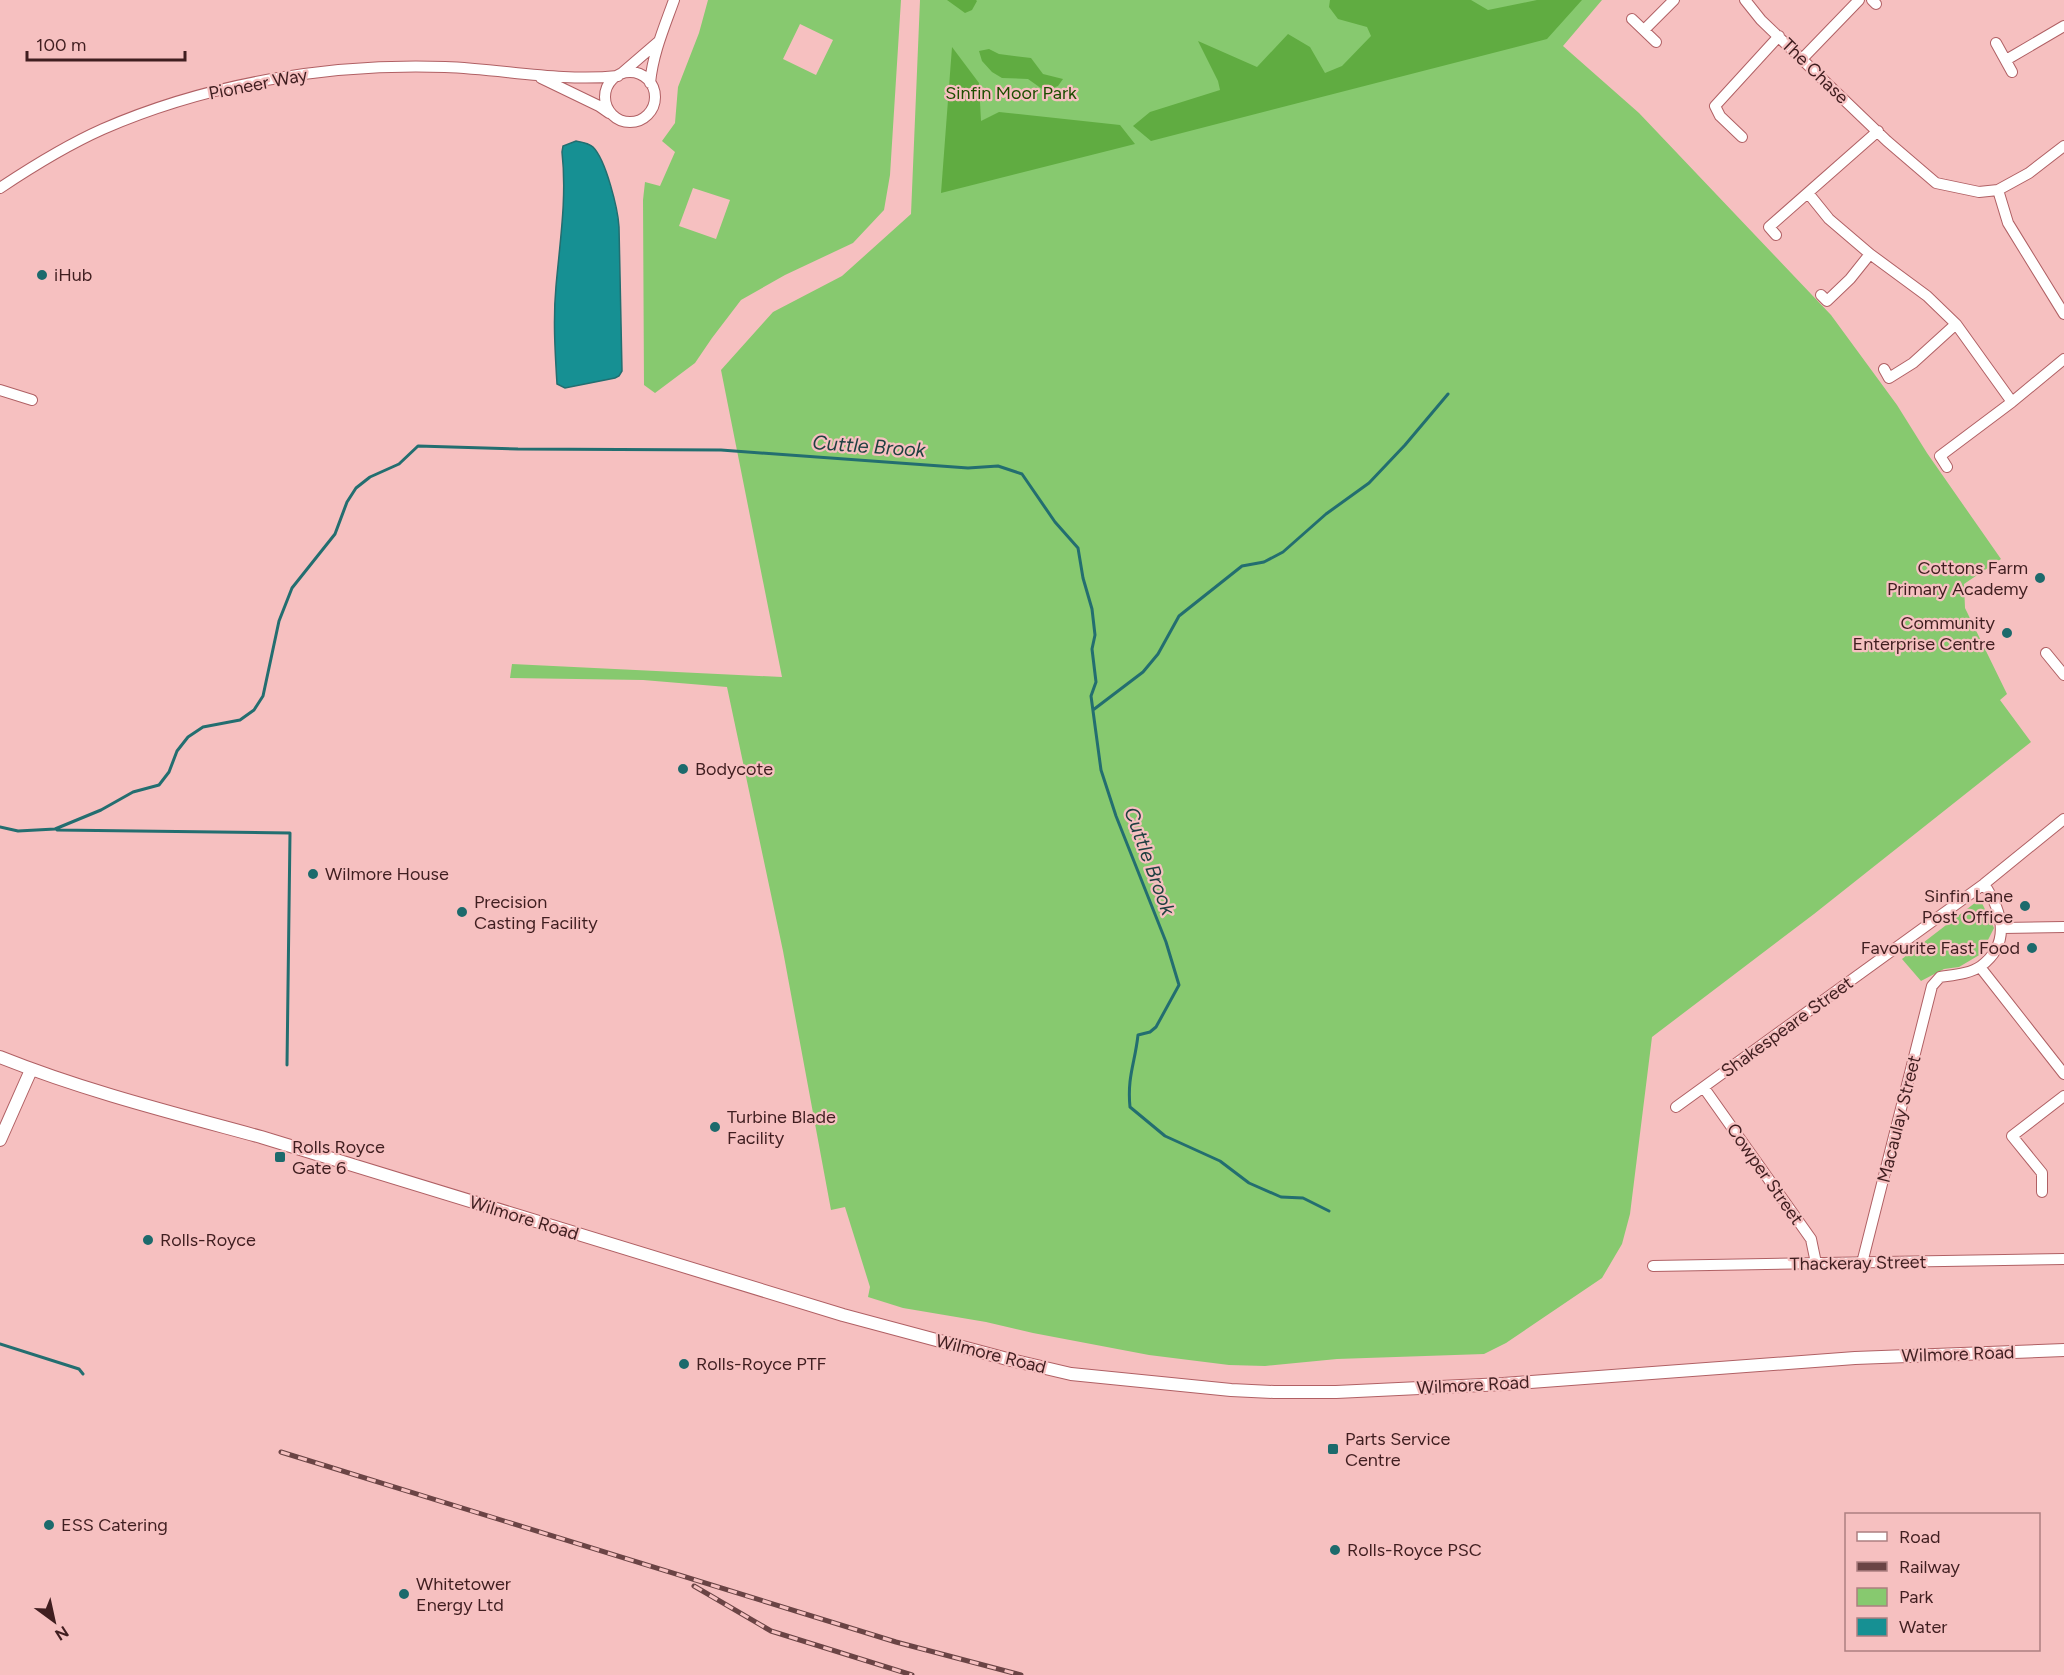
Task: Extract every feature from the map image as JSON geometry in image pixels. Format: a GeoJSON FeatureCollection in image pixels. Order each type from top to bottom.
{"type":"FeatureCollection","features":[{"type":"Feature","properties":{"kind":"street"},"geometry":{"type":"LineString","coordinates":[[650,83],[658,41],[674,0]]}},
{"type":"Feature","properties":{"kind":"street"},"geometry":{"type":"LineString","coordinates":[[1644,30],[1674,0]]}},
{"type":"Feature","properties":{"kind":"street","name":"The Chase"},"geometry":{"type":"LineString","coordinates":[[1745,0],[1761,20],[1887,141],[1936,183],[1979,192],[1998,190]]}},
{"type":"Feature","properties":{"kind":"street"},"geometry":{"type":"LineString","coordinates":[[1802,59],[1859,0]]}},
{"type":"Feature","properties":{"kind":"street"},"geometry":{"type":"LineString","coordinates":[[1632,19],[1656,42]]}},
{"type":"Feature","properties":{"kind":"street"},"geometry":{"type":"LineString","coordinates":[[2006,60],[2064,26]]}},
{"type":"Feature","properties":{"kind":"street"},"geometry":{"type":"LineString","coordinates":[[1742,137],[1720,116],[1715,106],[1779,36]]}},
{"type":"Feature","properties":{"kind":"street"},"geometry":{"type":"LineString","coordinates":[[619,75],[634,73],[646,78],[650,83],[655,96],[652,108],[637,121],[624,122],[613,115],[606,104],[606,91],[612,80],[658,41]]}},
{"type":"Feature","properties":{"kind":"street"},"geometry":{"type":"LineString","coordinates":[[1996,43],[2012,72]]}},
{"type":"Feature","properties":{"kind":"street","name":"Pioneer Way"},"geometry":{"type":"LineString","coordinates":[[0,188],[69,146],[102,130],[191,98],[232,87],[310,74],[366,68],[473,68],[538,76],[591,79],[619,75]]}},
{"type":"Feature","properties":{"kind":"street","name":"Pioneer Way"},"geometry":{"type":"LineString","coordinates":[[538,76],[613,115]]}},
{"type":"Feature","properties":{"kind":"street"},"geometry":{"type":"LineString","coordinates":[[1776,235],[1769,226],[1878,131]]}},
{"type":"Feature","properties":{"kind":"street"},"geometry":{"type":"LineString","coordinates":[[2064,146],[2029,174],[1998,190],[2007,223],[2064,314]]}},
{"type":"Feature","properties":{"kind":"street"},"geometry":{"type":"LineString","coordinates":[[1808,194],[1829,219],[1870,254],[1927,296],[1956,324],[2012,402]]}},
{"type":"Feature","properties":{"kind":"street"},"geometry":{"type":"LineString","coordinates":[[1821,295],[1827,302],[1851,279],[1870,254]]}},
{"type":"Feature","properties":{"kind":"street"},"geometry":{"type":"LineString","coordinates":[[1884,369],[1889,378],[1913,363],[1956,324]]}},
{"type":"Feature","properties":{"kind":"street"},"geometry":{"type":"LineString","coordinates":[[1947,466],[1940,456],[2012,402],[2064,359]]}},
{"type":"Feature","properties":{"kind":"street"},"geometry":{"type":"LineString","coordinates":[[0,390],[32,400]]}},
{"type":"Feature","properties":{"kind":"street"},"geometry":{"type":"LineString","coordinates":[[2046,653],[2064,675]]}},
{"type":"Feature","properties":{"kind":"street","name":"Shakespeare Street"},"geometry":{"type":"LineString","coordinates":[[1676,1107],[1984,884],[2064,819]]}},
{"type":"Feature","properties":{"kind":"street"},"geometry":{"type":"LineString","coordinates":[[1984,884],[1996,902],[2002,928],[1995,952],[1980,967],[2064,1074]]}},
{"type":"Feature","properties":{"kind":"street"},"geometry":{"type":"LineString","coordinates":[[2002,928],[2064,927]]}},
{"type":"Feature","properties":{"kind":"street","name":"Macaulay Street"},"geometry":{"type":"LineString","coordinates":[[1862,1263],[1932,986],[1940,977],[1964,973],[1980,967]]}},
{"type":"Feature","properties":{"kind":"street","name":"Wilmore Road"},"geometry":{"type":"LineString","coordinates":[[0,1057],[31,1070],[131,1102],[261,1137],[843,1315],[1071,1374],[1231,1390],[1336,1392],[1503,1384],[1855,1358],[2064,1350]]}},
{"type":"Feature","properties":{"kind":"street"},"geometry":{"type":"LineString","coordinates":[[0,1140],[31,1070]]}},
{"type":"Feature","properties":{"kind":"street","name":"Cowper Street"},"geometry":{"type":"LineString","coordinates":[[1704,1088],[1811,1239],[1816,1263]]}},
{"type":"Feature","properties":{"kind":"street"},"geometry":{"type":"LineString","coordinates":[[2042,1192],[2042,1173],[2012,1136],[2064,1096]]}},
{"type":"Feature","properties":{"kind":"street","name":"Thackeray Street"},"geometry":{"type":"LineString","coordinates":[[1653,1266],[2064,1259]]}},
{"type":"Feature","properties":{"kind":"green space"},"geometry":{"type":"Polygon","coordinates":[[[708,0],[901,0],[890,175],[884,210],[853,243],[785,275],[741,300],[695,363],[655,393],[644,385],[643,200],[645,182],[660,186],[675,152],[662,141],[675,123],[678,87],[699,33],[708,0]],[[800,24],[783,59],[816,75],[833,40],[800,24]],[[693,188],[679,226],[716,239],[730,200],[693,188]]]}},
{"type":"Feature","properties":{"kind":"green space","name":"Sinfin Moor Park"},"geometry":{"type":"Polygon","coordinates":[[[920,0],[1602,0],[1563,46],[1639,113],[1831,315],[1897,405],[1927,453],[2001,559],[1964,584],[1965,608],[2007,694],[2000,700],[2031,742],[1814,914],[1652,1037],[1630,1214],[1622,1244],[1602,1278],[1506,1343],[1484,1354],[1337,1359],[1265,1366],[1229,1365],[1149,1355],[986,1322],[903,1308],[868,1297],[870,1287],[845,1207],[831,1210],[783,951],[727,687],[643,680],[510,678],[512,664],[782,677],[721,370],[773,312],[842,276],[911,214],[920,0]]]}},
{"type":"Feature","properties":{"kind":"green space"},"geometry":{"type":"Polygon","coordinates":[[[947,0],[977,1],[972,10],[965,13],[947,0]]]}},
{"type":"Feature","properties":{"kind":"green space"},"geometry":{"type":"Polygon","coordinates":[[[1330,0],[1471,0],[1488,10],[1537,0],[1582,0],[1547,39],[1151,141],[1133,126],[1150,112],[1220,90],[1218,81],[1198,41],[1257,67],[1288,34],[1310,47],[1325,73],[1342,66],[1371,36],[1367,27],[1338,19],[1329,7],[1330,0]]]}},
{"type":"Feature","properties":{"kind":"green space"},"geometry":{"type":"Polygon","coordinates":[[[952,47],[979,83],[981,121],[999,112],[1120,125],[1135,144],[941,193],[952,47]]]}},
{"type":"Feature","properties":{"kind":"green space"},"geometry":{"type":"Polygon","coordinates":[[[989,49],[999,54],[1031,58],[1043,74],[1063,79],[1058,86],[1045,91],[1028,79],[1002,78],[992,72],[982,61],[979,51],[989,49]]]}},
{"type":"Feature","properties":{"kind":"green space"},"geometry":{"type":"Polygon","coordinates":[[[1980,899],[1994,928],[1981,954],[1959,967],[1944,969],[1921,981],[1902,959],[1980,899]]]}},
{"type":"Feature","properties":{"kind":"water"},"geometry":{"type":"Polygon","coordinates":[[[576,141],[590,145],[598,153],[607,173],[616,209],[619,227],[622,371],[615,378],[565,388],[557,384],[555,298],[563,202],[562,152],[563,146],[576,141]]]}},
{"type":"Feature","properties":{"kind":"waterway"},"geometry":{"type":"LineString","coordinates":[[1093,710],[1143,672],[1158,654],[1179,616],[1242,566],[1264,562],[1283,552],[1326,514],[1369,483],[1448,394]]}},
{"type":"Feature","properties":{"kind":"waterway","name":"Cuttle Brook"},"geometry":{"type":"LineString","coordinates":[[0,827],[18,831],[55,829],[101,810],[133,792],[159,785],[169,772],[177,751],[188,737],[203,727],[240,720],[254,710],[263,696],[279,621],[292,588],[335,534],[347,502],[356,488],[370,477],[399,464],[418,446],[721,450],[968,468],[998,466],[1022,474],[1055,522],[1078,548],[1083,578],[1092,609],[1095,635],[1092,649],[1096,682],[1091,696],[1101,770],[1116,816],[1166,942],[1179,985],[1156,1027],[1150,1032],[1138,1035],[1130,1078],[1130,1107],[1165,1136],[1220,1161],[1249,1183],[1281,1197],[1303,1198],[1329,1211]]}},
{"type":"Feature","properties":{"kind":"waterway"},"geometry":{"type":"LineString","coordinates":[[57,830],[290,833],[287,1065]]}},
{"type":"Feature","properties":{"kind":"waterway"},"geometry":{"type":"LineString","coordinates":[[0,1344],[79,1369],[83,1374]]}},
{"type":"Feature","properties":{"kind":"railway"},"geometry":{"type":"LineString","coordinates":[[281,1452],[896,1642],[1021,1675]]}},
{"type":"Feature","properties":{"kind":"railway"},"geometry":{"type":"LineString","coordinates":[[694,1586],[771,1631],[912,1675]]}},
{"type":"Feature","properties":{"kind":"place","name":"iHub"},"geometry":{"type":"Point","coordinates":[42,275]}},
{"type":"Feature","properties":{"kind":"place","name":"Cottons Farm Primary Academy"},"geometry":{"type":"Point","coordinates":[2040,578]}},
{"type":"Feature","properties":{"kind":"place","name":"Community Enterprise Centre"},"geometry":{"type":"Point","coordinates":[2007,633]}},
{"type":"Feature","properties":{"kind":"place","name":"Bodycote"},"geometry":{"type":"Point","coordinates":[683,769]}},
{"type":"Feature","properties":{"kind":"place","name":"Wilmore House"},"geometry":{"type":"Point","coordinates":[313,874]}},
{"type":"Feature","properties":{"kind":"place","name":"Sinfin Lane Post Office"},"geometry":{"type":"Point","coordinates":[2025,906]}},
{"type":"Feature","properties":{"kind":"place","name":"Precision Casting Facility"},"geometry":{"type":"Point","coordinates":[462,912]}},
{"type":"Feature","properties":{"kind":"place","name":"Favourite Fast Food"},"geometry":{"type":"Point","coordinates":[2032,948]}},
{"type":"Feature","properties":{"kind":"place","name":"Turbine Blade Facility"},"geometry":{"type":"Point","coordinates":[715,1127]}},
{"type":"Feature","properties":{"kind":"place","name":"Rolls Royce Gate 6"},"geometry":{"type":"Point","coordinates":[280,1157]}},
{"type":"Feature","properties":{"kind":"place","name":"Rolls-Royce"},"geometry":{"type":"Point","coordinates":[148,1240]}},
{"type":"Feature","properties":{"kind":"place","name":"Rolls-Royce PTF"},"geometry":{"type":"Point","coordinates":[684,1364]}},
{"type":"Feature","properties":{"kind":"place","name":"Parts Service Centre"},"geometry":{"type":"Point","coordinates":[1333,1449]}},
{"type":"Feature","properties":{"kind":"place","name":"ESS Catering"},"geometry":{"type":"Point","coordinates":[49,1525]}},
{"type":"Feature","properties":{"kind":"place","name":"Rolls-Royce PSC"},"geometry":{"type":"Point","coordinates":[1335,1550]}},
{"type":"Feature","properties":{"kind":"place","name":"Whitetower Energy Ltd"},"geometry":{"type":"Point","coordinates":[404,1594]}}]}
